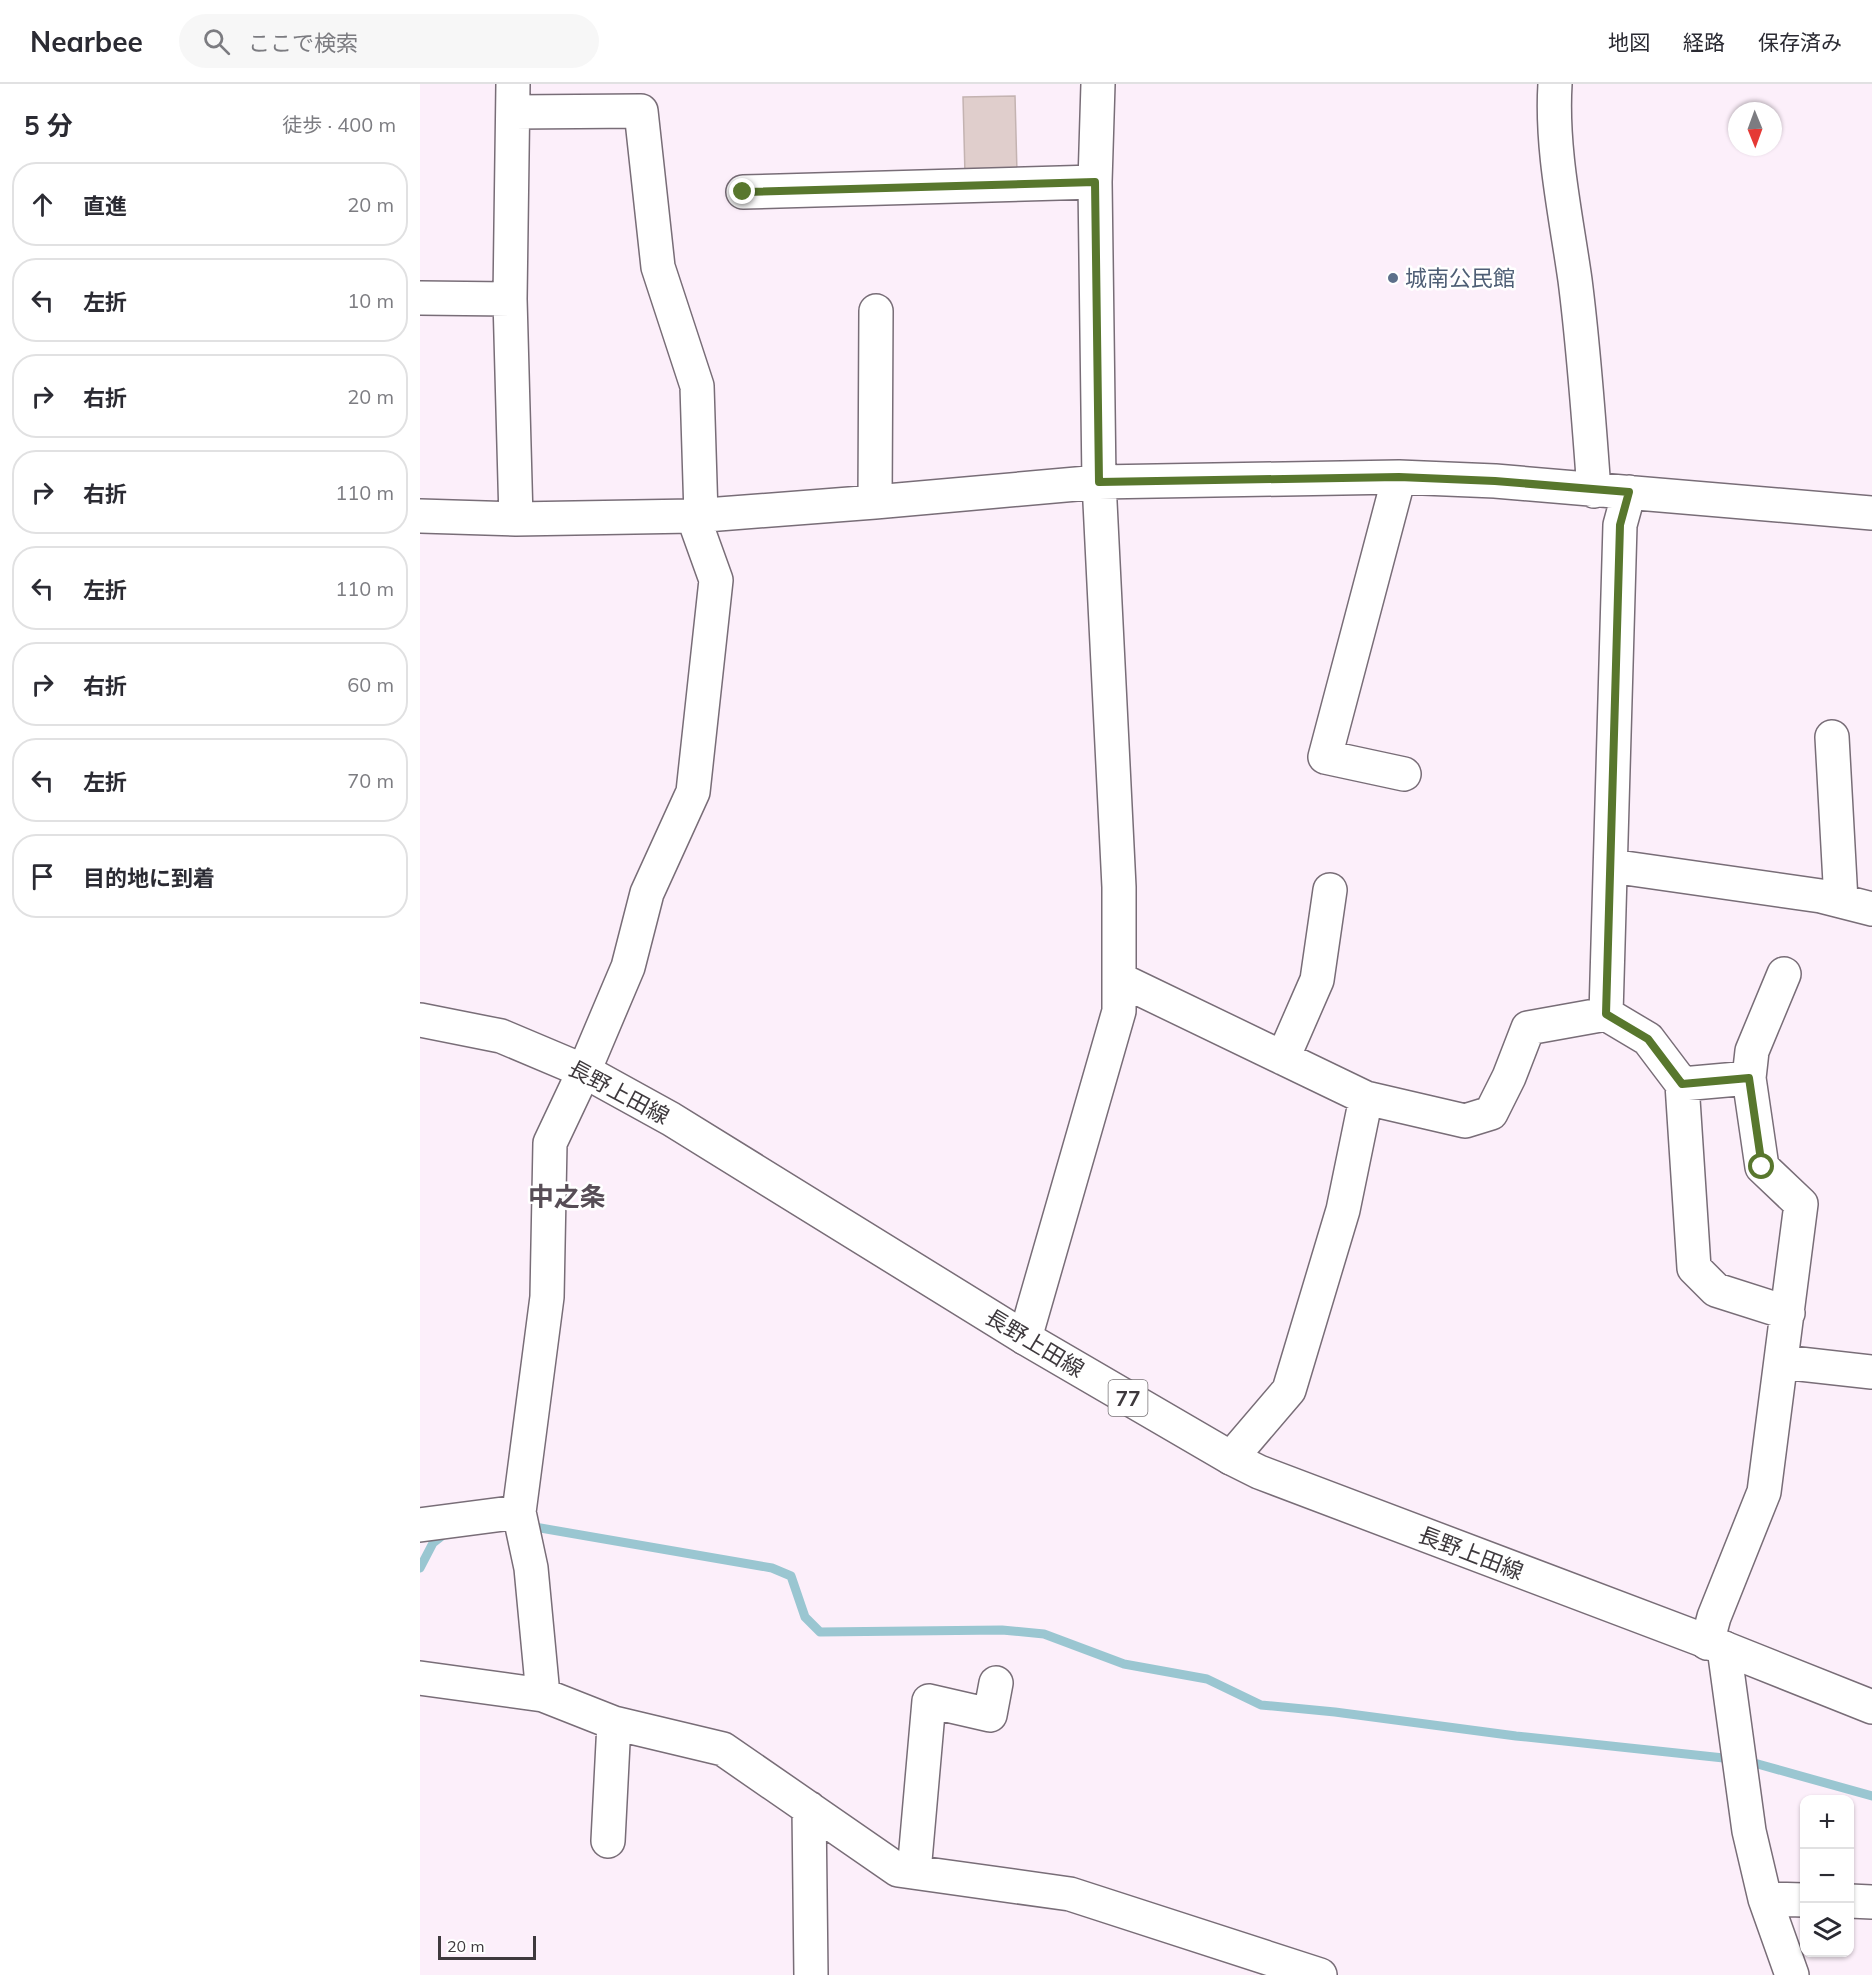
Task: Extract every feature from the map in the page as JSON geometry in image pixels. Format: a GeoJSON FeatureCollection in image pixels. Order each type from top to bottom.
{"type":"FeatureCollection","features":[{"type":"Feature","properties":{"kind":"street"},"geometry":{"type":"LineString","coordinates":[[1025,1338],[1119,1011],[1119,887],[1099,482],[1095,182],[1098,84]]}},
{"type":"Feature","properties":{"kind":"street"},"geometry":{"type":"LineString","coordinates":[[1555,84],[1554,119],[1581,331],[1594,491]]}},
{"type":"Feature","properties":{"kind":"street"},"geometry":{"type":"LineString","coordinates":[[516,519],[510,299],[514,98],[641,111],[658,267],[697,386],[697,515],[716,580],[693,792],[647,893],[628,967],[584,1071],[550,1143],[547,1297],[521,1523],[531,1568],[543,1695]]}},
{"type":"Feature","properties":{"kind":"street"},"geometry":{"type":"LineString","coordinates":[[743,192],[1095,182]]}},
{"type":"Feature","properties":{"kind":"street"},"geometry":{"type":"LineString","coordinates":[[420,298],[510,299]]}},
{"type":"Feature","properties":{"kind":"street"},"geometry":{"type":"LineString","coordinates":[[875,502],[876,311]]}},
{"type":"Feature","properties":{"kind":"street"},"geometry":{"type":"LineString","coordinates":[[1399,477],[1325,757],[1404,774]]}},
{"type":"Feature","properties":{"kind":"street"},"geometry":{"type":"LineString","coordinates":[[420,516],[516,519],[697,515],[1099,482],[1399,477],[1495,481],[1872,513]]}},
{"type":"Feature","properties":{"kind":"street"},"geometry":{"type":"LineString","coordinates":[[1606,1014],[1620,525],[1629,492]]}},
{"type":"Feature","properties":{"kind":"street"},"geometry":{"type":"LineString","coordinates":[[1831,898],[1832,737]]}},
{"type":"Feature","properties":{"kind":"street"},"geometry":{"type":"LineString","coordinates":[[1611,866],[1831,898],[1872,909]]}},
{"type":"Feature","properties":{"kind":"street"},"geometry":{"type":"LineString","coordinates":[[1283,1058],[1317,980],[1330,890]]}},
{"type":"Feature","properties":{"kind":"street"},"geometry":{"type":"LineString","coordinates":[[1784,974],[1752,1051],[1749,1078],[1762,1167],[1801,1204],[1764,1492],[1714,1617],[1716,1646],[1739,1758],[1749,1831],[1765,1899],[1792,1975]]}},
{"type":"Feature","properties":{"kind":"street"},"geometry":{"type":"LineString","coordinates":[[1119,979],[1366,1098],[1465,1120],[1491,1113],[1509,1077],[1528,1028],[1606,1014],[1648,1039],[1682,1084],[1694,1268],[1716,1290],[1788,1313]]}},
{"type":"Feature","properties":{"kind":"street","name":"長野上田線"},"geometry":{"type":"LineString","coordinates":[[420,1020],[501,1036],[584,1071],[671,1119],[1025,1338],[1259,1472],[1872,1707]]}},
{"type":"Feature","properties":{"kind":"street"},"geometry":{"type":"LineString","coordinates":[[1682,1084],[1749,1078]]}},
{"type":"Feature","properties":{"kind":"street"},"geometry":{"type":"LineString","coordinates":[[1231,1458],[1289,1390],[1343,1210],[1366,1098]]}},
{"type":"Feature","properties":{"kind":"street"},"geometry":{"type":"LineString","coordinates":[[1782,1362],[1872,1372]]}},
{"type":"Feature","properties":{"kind":"street"},"geometry":{"type":"LineString","coordinates":[[420,1524],[521,1523]]}},
{"type":"Feature","properties":{"kind":"street"},"geometry":{"type":"LineString","coordinates":[[420,1678],[543,1695],[614,1723],[723,1749],[898,1870],[1070,1894],[1320,1975]]}},
{"type":"Feature","properties":{"kind":"street"},"geometry":{"type":"LineString","coordinates":[[914,1872],[929,1701],[990,1715],[996,1683]]}},
{"type":"Feature","properties":{"kind":"street"},"geometry":{"type":"LineString","coordinates":[[608,1841],[614,1723]]}},
{"type":"Feature","properties":{"kind":"street"},"geometry":{"type":"LineString","coordinates":[[809,1808],[810,1975]]}},
{"type":"Feature","properties":{"kind":"street"},"geometry":{"type":"LineString","coordinates":[[1765,1899],[1800,1900]]}},
{"type":"Feature","properties":{"kind":"street"},"geometry":{"type":"LineString","coordinates":[[1854,1902],[1872,1902]]}},
{"type":"Feature","properties":{"kind":"building"},"geometry":{"type":"Polygon","coordinates":[[[1015,96],[1017,173],[965,175],[963,97],[1015,96]]]}},
{"type":"Feature","properties":{"kind":"waterway"},"geometry":{"type":"LineString","coordinates":[[529,1526],[772,1568],[791,1576],[805,1617],[820,1632],[1002,1630],[1044,1634],[1124,1664],[1207,1679],[1261,1705],[1335,1712],[1516,1736],[1733,1759]]}},
{"type":"Feature","properties":{"kind":"waterway"},"geometry":{"type":"LineString","coordinates":[[420,1568],[433,1543],[447,1532]]}},
{"type":"Feature","properties":{"kind":"waterway"},"geometry":{"type":"LineString","coordinates":[[1747,1761],[1872,1796]]}},
{"type":"Feature","properties":{"kind":"place","name":"城南公民館"},"geometry":{"type":"Point","coordinates":[1393,278]}},
{"type":"Feature","properties":{"kind":"district","name":"中之条"},"geometry":{"type":"Point","coordinates":[567,1196]}},
{"type":"Feature","properties":{"kind":"route"},"geometry":{"type":"LineString","coordinates":[[743,192],[1095,182],[1099,482],[1399,477],[1495,481],[1594,491],[1629,492],[1620,525],[1606,1014],[1648,1039],[1682,1084],[1749,1078],[1762,1167]]}}]}
